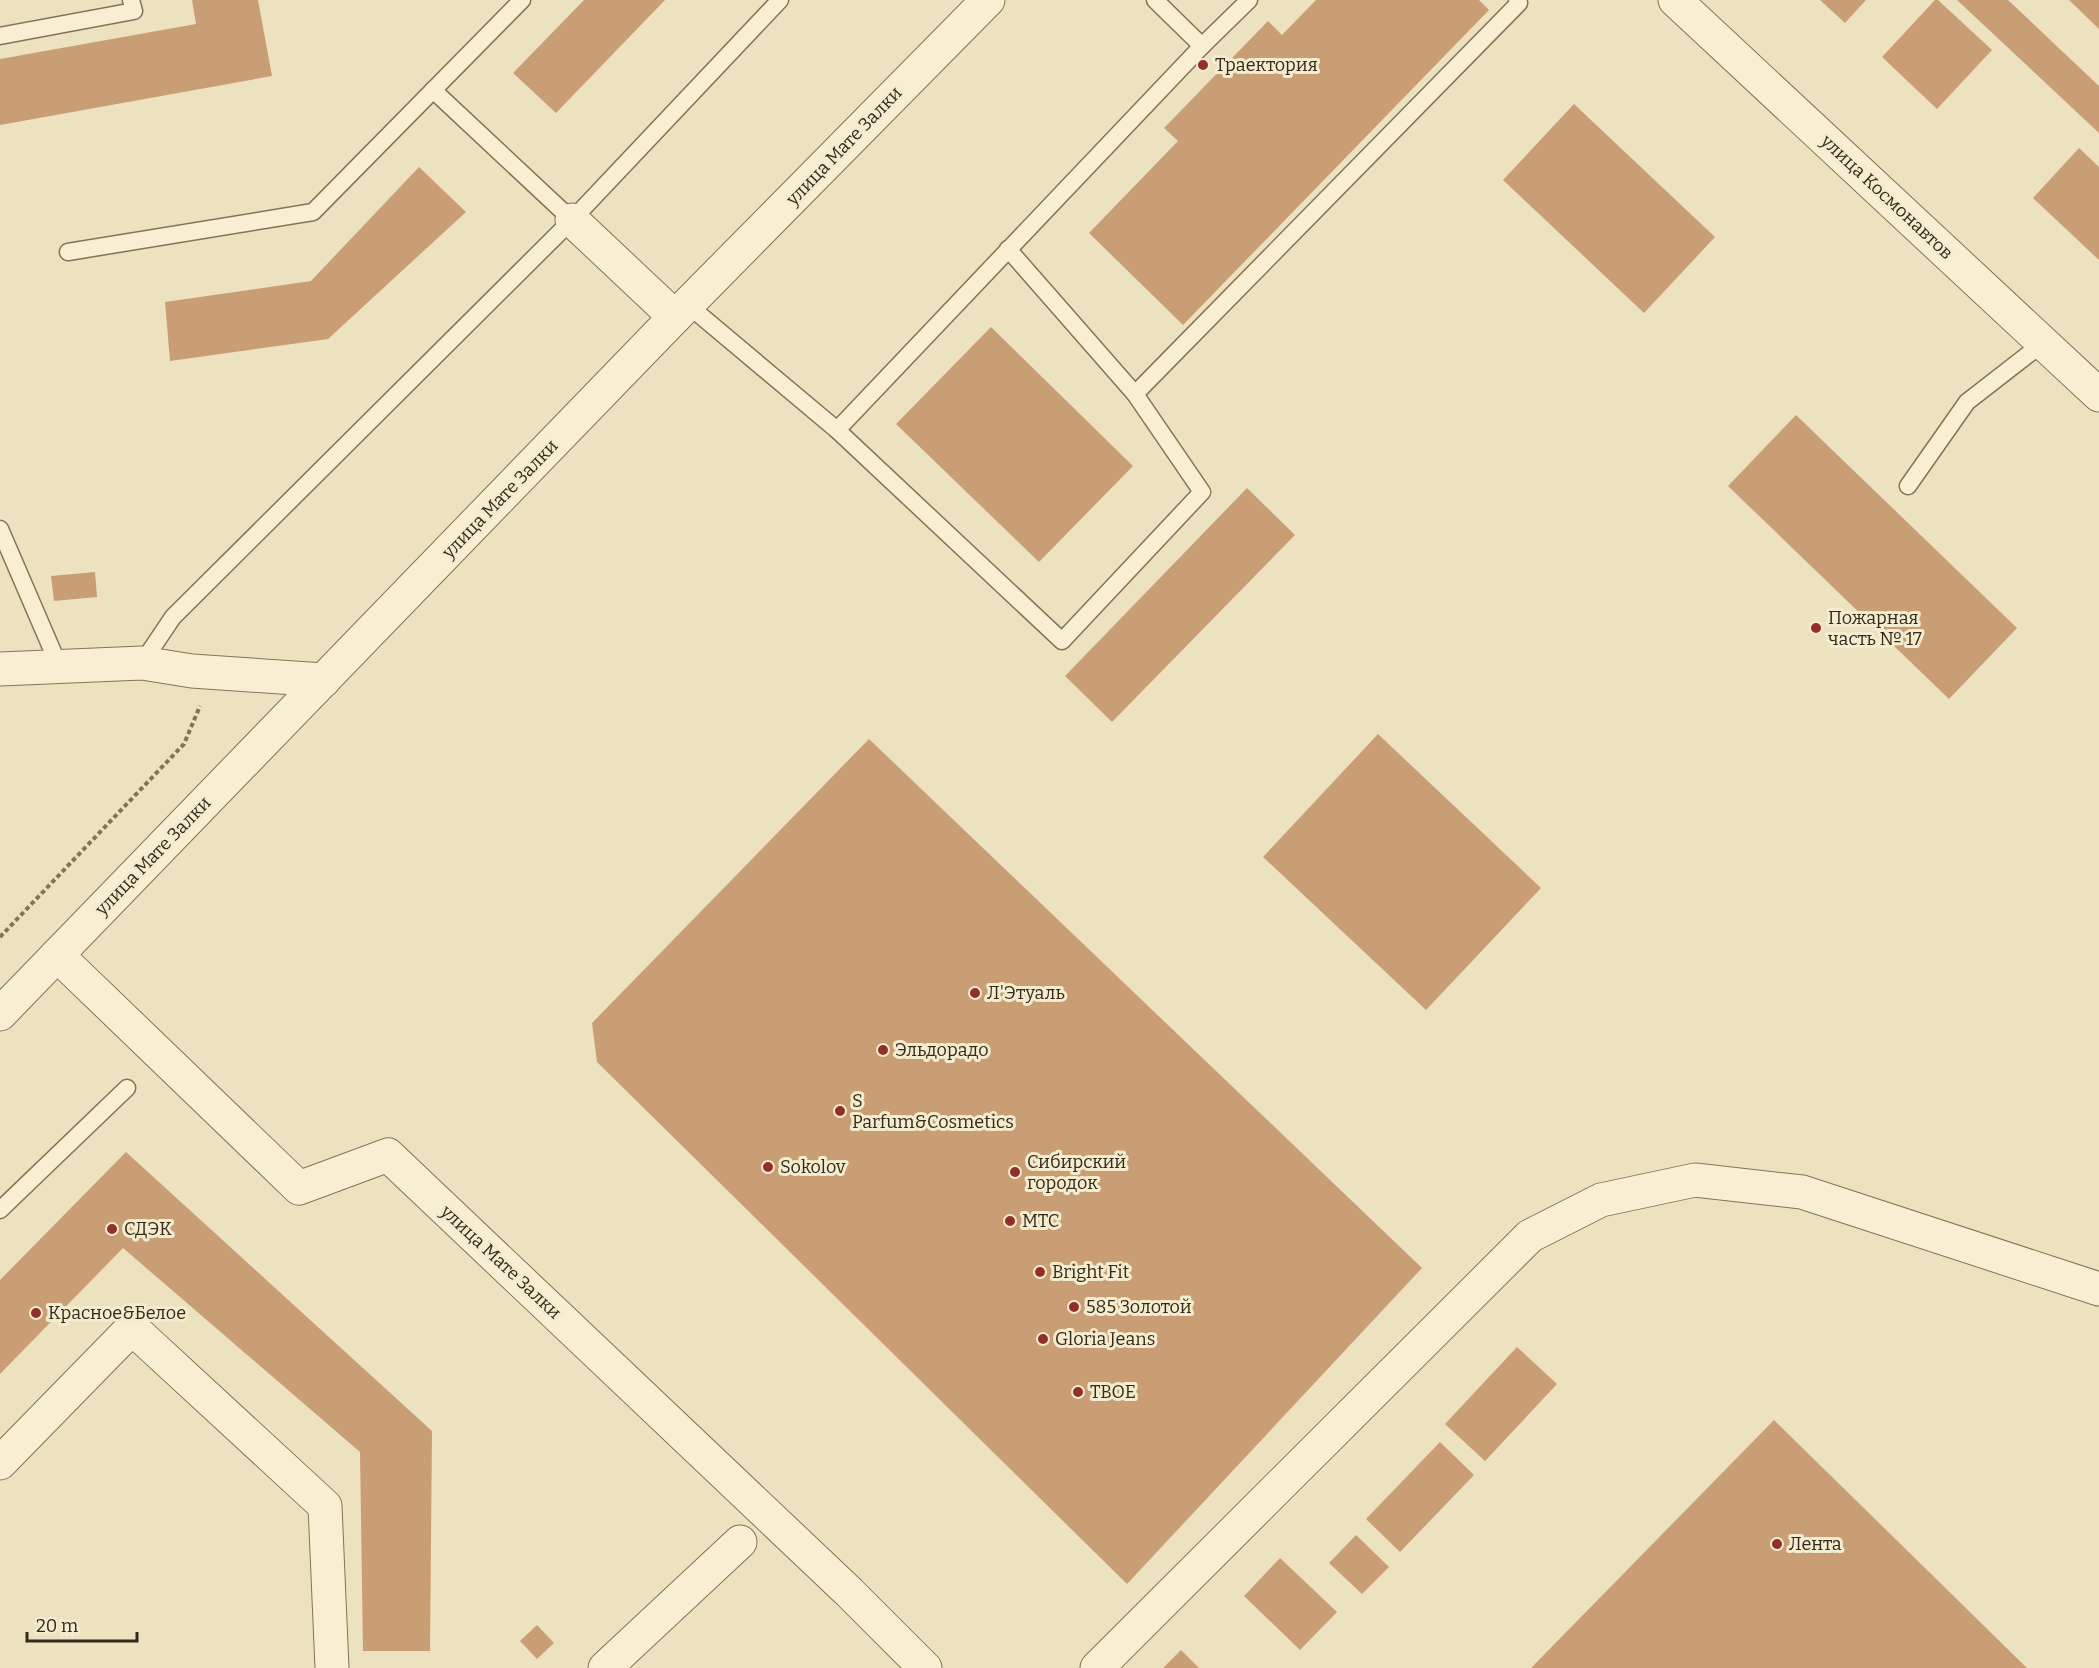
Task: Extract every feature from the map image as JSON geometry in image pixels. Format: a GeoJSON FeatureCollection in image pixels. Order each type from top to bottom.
{"type":"FeatureCollection","features":[{"type":"Feature","properties":{"kind":"street","name":"улица Мате Залки"},"geometry":{"type":"LineString","coordinates":[[0,1014],[681,311],[988,0]]}},
{"type":"Feature","properties":{"kind":"street","name":"улица Космонавтов"},"geometry":{"type":"LineString","coordinates":[[1675,0],[2099,395]]}},
{"type":"Feature","properties":{"kind":"street"},"geometry":{"type":"LineString","coordinates":[[572,220],[681,311]]}},
{"type":"Feature","properties":{"kind":"street"},"geometry":{"type":"LineString","coordinates":[[0,669],[142,663],[214,673],[324,680]]}},
{"type":"Feature","properties":{"kind":"street","name":"улица Мате Залки"},"geometry":{"type":"LineString","coordinates":[[57,955],[299,1188],[387,1155],[764,1511],[925,1668]]}},
{"type":"Feature","properties":{"kind":"street"},"geometry":{"type":"LineString","coordinates":[[1097,1668],[1530,1236],[1601,1200],[1695,1180],[1802,1192],[2099,1289]]}},
{"type":"Feature","properties":{"kind":"street"},"geometry":{"type":"LineString","coordinates":[[0,1463],[132,1328],[325,1506],[332,1668]]}},
{"type":"Feature","properties":{"kind":"street"},"geometry":{"type":"LineString","coordinates":[[605,1668],[740,1542]]}},
{"type":"Feature","properties":{"kind":"lane"},"geometry":{"type":"LineString","coordinates":[[0,36],[134,12],[131,0]]}},
{"type":"Feature","properties":{"kind":"lane"},"geometry":{"type":"LineString","coordinates":[[68,252],[313,212],[522,0]]}},
{"type":"Feature","properties":{"kind":"lane"},"geometry":{"type":"LineString","coordinates":[[142,663],[173,617],[572,220],[780,0]]}},
{"type":"Feature","properties":{"kind":"lane"},"geometry":{"type":"LineString","coordinates":[[1155,0],[1202,46]]}},
{"type":"Feature","properties":{"kind":"lane"},"geometry":{"type":"LineString","coordinates":[[837,430],[1202,46],[1249,0]]}},
{"type":"Feature","properties":{"kind":"lane"},"geometry":{"type":"LineString","coordinates":[[1135,394],[1519,3],[1517,0]]}},
{"type":"Feature","properties":{"kind":"lane"},"geometry":{"type":"LineString","coordinates":[[433,90],[572,220]]}},
{"type":"Feature","properties":{"kind":"lane"},"geometry":{"type":"LineString","coordinates":[[681,311],[837,430],[1062,641],[1202,492],[1135,394],[1008,249]]}},
{"type":"Feature","properties":{"kind":"lane"},"geometry":{"type":"LineString","coordinates":[[1908,486],[1967,402],[2043,343]]}},
{"type":"Feature","properties":{"kind":"lane"},"geometry":{"type":"LineString","coordinates":[[0,529],[59,666]]}},
{"type":"Feature","properties":{"kind":"lane"},"geometry":{"type":"LineString","coordinates":[[0,1209],[126,1088]]}},
{"type":"Feature","properties":{"kind":"lane"},"geometry":{"type":"LineString","coordinates":[[740,1542],[764,1511]]}},
{"type":"Feature","properties":{"kind":"path"},"geometry":{"type":"LineString","coordinates":[[0,937],[184,744],[214,673]]}},
{"type":"Feature","properties":{"kind":"building"},"geometry":{"type":"Polygon","coordinates":[[[192,0],[258,0],[272,76],[0,125],[0,59],[196,24],[192,0]]]}},
{"type":"Feature","properties":{"kind":"building"},"geometry":{"type":"Polygon","coordinates":[[[584,0],[665,0],[556,113],[513,73],[584,0]]]}},
{"type":"Feature","properties":{"kind":"building"},"geometry":{"type":"Polygon","coordinates":[[[1316,0],[1479,0],[1489,10],[1183,325],[1089,233],[1178,141],[1164,128],[1268,21],[1282,35],[1316,0]]]}},
{"type":"Feature","properties":{"kind":"building"},"geometry":{"type":"Polygon","coordinates":[[[1820,0],[1866,0],[1845,23],[1820,0]]]}},
{"type":"Feature","properties":{"kind":"building"},"geometry":{"type":"Polygon","coordinates":[[[1935,0],[1938,0],[1992,50],[1937,109],[1882,57],[1935,0]]]}},
{"type":"Feature","properties":{"kind":"building"},"geometry":{"type":"Polygon","coordinates":[[[1957,0],[2008,0],[2099,86],[2099,133],[1957,0]]]}},
{"type":"Feature","properties":{"kind":"building"},"geometry":{"type":"Polygon","coordinates":[[[2069,0],[2099,0],[2099,29],[2069,0]]]}},
{"type":"Feature","properties":{"kind":"building"},"geometry":{"type":"Polygon","coordinates":[[[1574,104],[1715,237],[1644,313],[1503,180],[1574,104]]]}},
{"type":"Feature","properties":{"kind":"building"},"geometry":{"type":"Polygon","coordinates":[[[2079,148],[2099,167],[2099,260],[2033,198],[2079,148]]]}},
{"type":"Feature","properties":{"kind":"building"},"geometry":{"type":"Polygon","coordinates":[[[419,167],[466,212],[328,339],[170,361],[165,302],[311,281],[419,167]]]}},
{"type":"Feature","properties":{"kind":"building"},"geometry":{"type":"Polygon","coordinates":[[[991,327],[1133,466],[1039,562],[896,424],[991,327]]]}},
{"type":"Feature","properties":{"kind":"building","name":"Пожарная часть № 17"},"geometry":{"type":"Polygon","coordinates":[[[1796,415],[2017,628],[1949,699],[1728,486],[1796,415]]]}},
{"type":"Feature","properties":{"kind":"building"},"geometry":{"type":"Polygon","coordinates":[[[1247,488],[1295,535],[1112,722],[1065,676],[1247,488]]]}},
{"type":"Feature","properties":{"kind":"building"},"geometry":{"type":"Polygon","coordinates":[[[95,572],[97,597],[54,601],[51,576],[95,572]]]}},
{"type":"Feature","properties":{"kind":"building"},"geometry":{"type":"Polygon","coordinates":[[[1378,734],[1541,888],[1426,1010],[1263,857],[1378,734]]]}},
{"type":"Feature","properties":{"kind":"building","name":"Сибирский городок"},"geometry":{"type":"Polygon","coordinates":[[[869,739],[1422,1268],[1127,1584],[597,1062],[592,1023],[869,739]]]}},
{"type":"Feature","properties":{"kind":"building"},"geometry":{"type":"Polygon","coordinates":[[[126,1152],[432,1431],[430,1651],[363,1651],[360,1452],[123,1248],[0,1374],[0,1280],[126,1152]]]}},
{"type":"Feature","properties":{"kind":"building"},"geometry":{"type":"Polygon","coordinates":[[[1517,1347],[1557,1384],[1485,1461],[1445,1424],[1517,1347]]]}},
{"type":"Feature","properties":{"kind":"building","name":"Лента"},"geometry":{"type":"Polygon","coordinates":[[[1774,1420],[2027,1668],[1531,1668],[1774,1420]]]}},
{"type":"Feature","properties":{"kind":"building"},"geometry":{"type":"Polygon","coordinates":[[[1440,1442],[1474,1475],[1400,1552],[1366,1519],[1440,1442]]]}},
{"type":"Feature","properties":{"kind":"building"},"geometry":{"type":"Polygon","coordinates":[[[1356,1535],[1389,1567],[1362,1594],[1329,1563],[1356,1535]]]}},
{"type":"Feature","properties":{"kind":"building"},"geometry":{"type":"Polygon","coordinates":[[[1280,1558],[1337,1612],[1300,1650],[1244,1596],[1280,1558]]]}},
{"type":"Feature","properties":{"kind":"building"},"geometry":{"type":"Polygon","coordinates":[[[537,1625],[554,1643],[537,1659],[520,1641],[537,1625]]]}},
{"type":"Feature","properties":{"kind":"building"},"geometry":{"type":"Polygon","coordinates":[[[1181,1650],[1199,1668],[1163,1668],[1181,1650]]]}},
{"type":"Feature","properties":{"kind":"place","name":"Траектория"},"geometry":{"type":"Point","coordinates":[1203,65]}},
{"type":"Feature","properties":{"kind":"place","name":"Пожарная часть № 17"},"geometry":{"type":"Point","coordinates":[1816,628]}},
{"type":"Feature","properties":{"kind":"place","name":"Л'Этуаль"},"geometry":{"type":"Point","coordinates":[975,993]}},
{"type":"Feature","properties":{"kind":"place","name":"Эльдорадо"},"geometry":{"type":"Point","coordinates":[883,1050]}},
{"type":"Feature","properties":{"kind":"place","name":"S Parfum&Cosmetics"},"geometry":{"type":"Point","coordinates":[840,1111]}},
{"type":"Feature","properties":{"kind":"place","name":"Sokolov"},"geometry":{"type":"Point","coordinates":[768,1167]}},
{"type":"Feature","properties":{"kind":"place","name":"Сибирский городок"},"geometry":{"type":"Point","coordinates":[1015,1172]}},
{"type":"Feature","properties":{"kind":"place","name":"МТС"},"geometry":{"type":"Point","coordinates":[1010,1221]}},
{"type":"Feature","properties":{"kind":"place","name":"СДЭК"},"geometry":{"type":"Point","coordinates":[112,1229]}},
{"type":"Feature","properties":{"kind":"place","name":"Bright Fit"},"geometry":{"type":"Point","coordinates":[1040,1272]}},
{"type":"Feature","properties":{"kind":"place","name":"585 Золотой"},"geometry":{"type":"Point","coordinates":[1074,1307]}},
{"type":"Feature","properties":{"kind":"place","name":"Красное&Белое"},"geometry":{"type":"Point","coordinates":[36,1313]}},
{"type":"Feature","properties":{"kind":"place","name":"Gloria Jeans"},"geometry":{"type":"Point","coordinates":[1043,1339]}},
{"type":"Feature","properties":{"kind":"place","name":"ТВОЕ"},"geometry":{"type":"Point","coordinates":[1078,1392]}},
{"type":"Feature","properties":{"kind":"place","name":"Лента"},"geometry":{"type":"Point","coordinates":[1777,1544]}}]}
